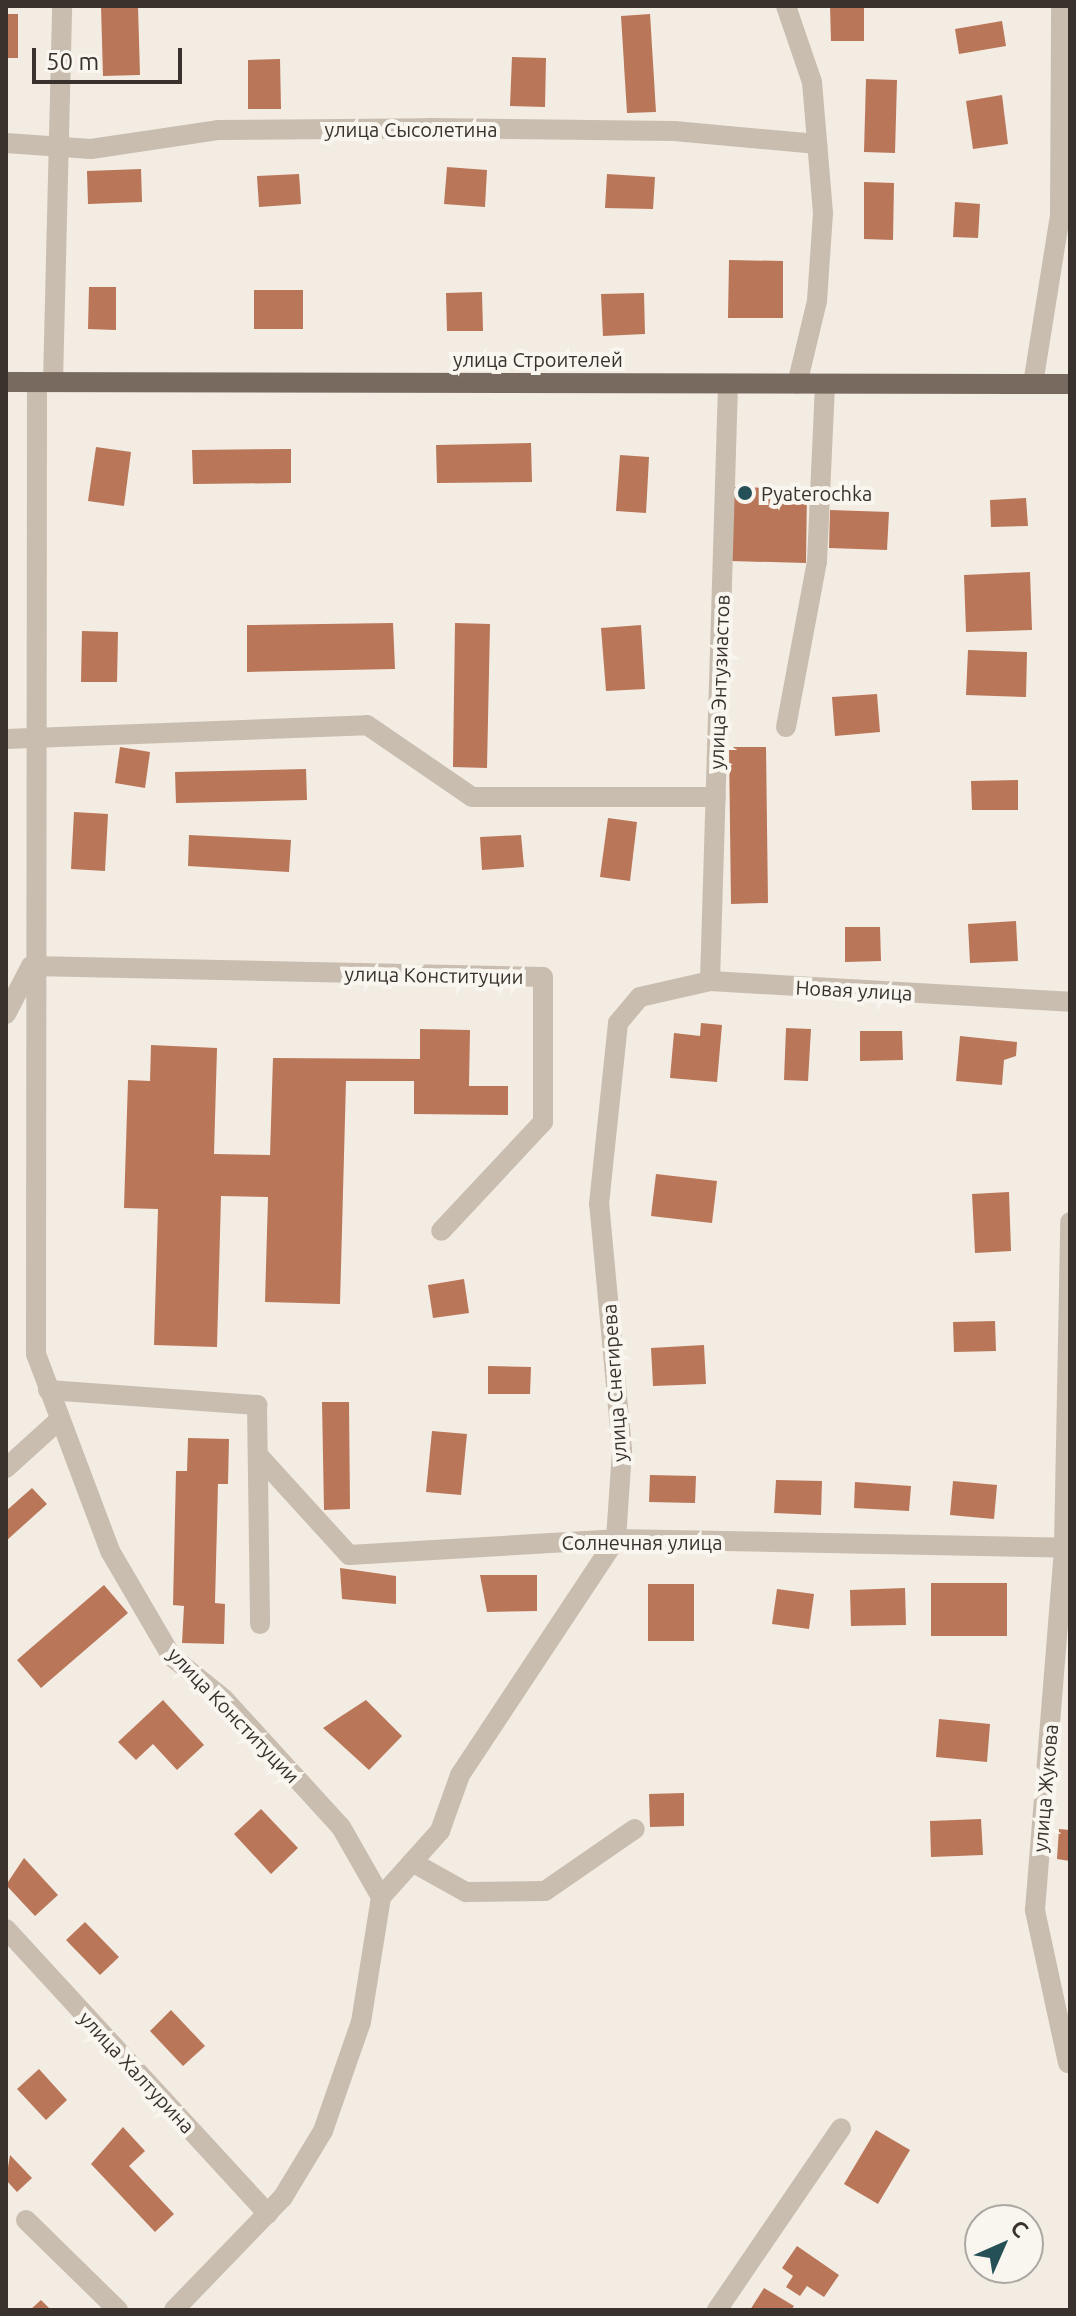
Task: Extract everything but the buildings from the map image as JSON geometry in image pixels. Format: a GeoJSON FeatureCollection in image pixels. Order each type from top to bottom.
{"type":"FeatureCollection","features":[{"type":"Feature","properties":{"kind":"main road","name":"улица Строителей"},"geometry":{"type":"LineString","coordinates":[[6,382],[1070,384]]}},
{"type":"Feature","properties":{"kind":"street","name":"улица Конституции"},"geometry":{"type":"LineString","coordinates":[[62,6],[60,146],[45,382],[31,732],[36,1354],[58,1421],[110,1551],[172,1657],[224,1699],[341,1827],[381,1897]]}},
{"type":"Feature","properties":{"kind":"street"},"geometry":{"type":"LineString","coordinates":[[786,6],[812,82],[823,213],[817,301],[797,384]]}},
{"type":"Feature","properties":{"kind":"street"},"geometry":{"type":"LineString","coordinates":[[1033,384],[1060,216],[1061,6]]}},
{"type":"Feature","properties":{"kind":"street","name":"улица Сысолетина"},"geometry":{"type":"LineString","coordinates":[[6,143],[60,146],[218,130],[429,128],[674,131],[817,144]]}},
{"type":"Feature","properties":{"kind":"street","name":"улица Энтузиастов"},"geometry":{"type":"LineString","coordinates":[[710,981],[728,384]]}},
{"type":"Feature","properties":{"kind":"street"},"geometry":{"type":"LineString","coordinates":[[786,727],[817,561],[825,384]]}},
{"type":"Feature","properties":{"kind":"street"},"geometry":{"type":"LineString","coordinates":[[6,739],[31,732],[367,725],[472,797],[716,797]]}},
{"type":"Feature","properties":{"kind":"street","name":"улица Конституции"},"geometry":{"type":"LineString","coordinates":[[31,966],[543,977],[543,1122],[441,1231]]}},
{"type":"Feature","properties":{"kind":"street"},"geometry":{"type":"LineString","coordinates":[[6,1014],[31,966]]}},
{"type":"Feature","properties":{"kind":"street","name":"Новая улица"},"geometry":{"type":"LineString","coordinates":[[640,997],[710,981],[1070,1002]]}},
{"type":"Feature","properties":{"kind":"street","name":"улица Снегирева"},"geometry":{"type":"LineString","coordinates":[[381,1897],[440,1831],[460,1775],[616,1539],[622,1450],[599,1204],[618,1023],[640,997]]}},
{"type":"Feature","properties":{"kind":"street","name":"улица Жукова"},"geometry":{"type":"LineString","coordinates":[[1068,2063],[1035,1910],[1067,1548],[1070,1222]]}},
{"type":"Feature","properties":{"kind":"street"},"geometry":{"type":"LineString","coordinates":[[48,1390],[257,1405],[260,1624]]}},
{"type":"Feature","properties":{"kind":"street"},"geometry":{"type":"LineString","coordinates":[[6,1468],[58,1421]]}},
{"type":"Feature","properties":{"kind":"street","name":"Солнечная улица"},"geometry":{"type":"LineString","coordinates":[[258,1455],[349,1555],[616,1539],[1067,1548]]}},
{"type":"Feature","properties":{"kind":"street"},"geometry":{"type":"LineString","coordinates":[[412,1862],[466,1892],[545,1891],[635,1829]]}},
{"type":"Feature","properties":{"kind":"street"},"geometry":{"type":"LineString","coordinates":[[174,2310],[268,2214],[323,2131],[361,2022],[381,1897]]}},
{"type":"Feature","properties":{"kind":"street","name":"улица Халтурина"},"geometry":{"type":"LineString","coordinates":[[6,1929],[268,2214]]}},
{"type":"Feature","properties":{"kind":"street"},"geometry":{"type":"LineString","coordinates":[[717,2310],[841,2128]]}},
{"type":"Feature","properties":{"kind":"street"},"geometry":{"type":"LineString","coordinates":[[26,2220],[118,2310]]}},
{"type":"Feature","properties":{"kind":"place","name":"Pyaterochka"},"geometry":{"type":"Point","coordinates":[745,493]}}]}
